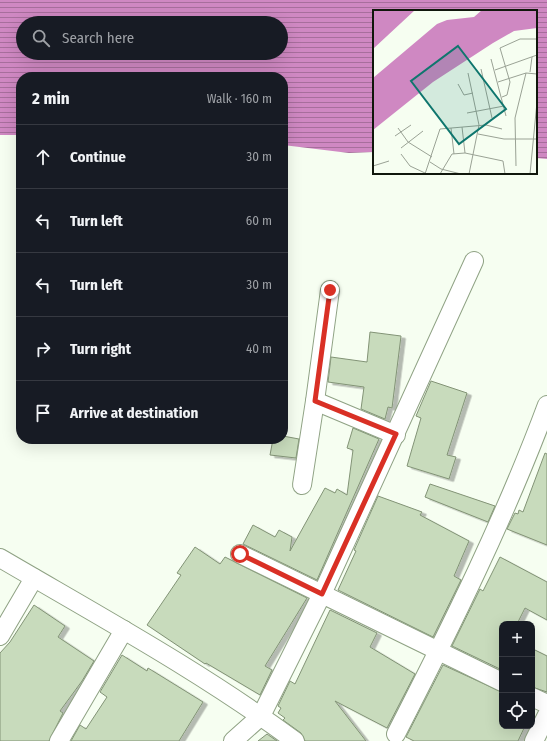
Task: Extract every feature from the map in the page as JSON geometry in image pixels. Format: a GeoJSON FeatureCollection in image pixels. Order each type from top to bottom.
{"type":"FeatureCollection","features":[{"type":"Feature","properties":{"kind":"street"},"geometry":{"type":"LineString","coordinates":[[233,741],[261,716],[322,594],[474,261]]}},
{"type":"Feature","properties":{"kind":"street"},"geometry":{"type":"LineString","coordinates":[[302,485],[330,290]]}},
{"type":"Feature","properties":{"kind":"street"},"geometry":{"type":"LineString","coordinates":[[315,401],[396,434]]}},
{"type":"Feature","properties":{"kind":"street"},"geometry":{"type":"LineString","coordinates":[[396,734],[439,651],[525,464],[547,405]]}},
{"type":"Feature","properties":{"kind":"street"},"geometry":{"type":"LineString","coordinates":[[240,554],[499,681]]}},
{"type":"Feature","properties":{"kind":"street"},"geometry":{"type":"LineString","coordinates":[[0,558],[124,630],[261,716],[295,741]]}},
{"type":"Feature","properties":{"kind":"street"},"geometry":{"type":"LineString","coordinates":[[0,636],[34,578]]}},
{"type":"Feature","properties":{"kind":"street"},"geometry":{"type":"LineString","coordinates":[[59,741],[124,630]]}},
{"type":"Feature","properties":{"kind":"street"},"geometry":{"type":"LineString","coordinates":[[535,698],[547,704]]}},
{"type":"Feature","properties":{"kind":"street"},"geometry":{"type":"LineString","coordinates":[[534,741],[547,715]]}},
{"type":"Feature","properties":{"kind":"shaded area"},"geometry":{"type":"Polygon","coordinates":[[[0,0],[547,0],[547,159],[537,158],[537,10],[373,10],[373,152],[349,153],[288,146],[288,72],[16,72],[16,135],[0,135],[0,0]]]}},
{"type":"Feature","properties":{"kind":"building"},"geometry":{"type":"Polygon","coordinates":[[[370,332],[401,336],[392,408],[388,407],[385,419],[361,409],[364,387],[328,382],[331,357],[367,362],[370,332]]]}},
{"type":"Feature","properties":{"kind":"building"},"geometry":{"type":"Polygon","coordinates":[[[431,381],[467,393],[447,455],[456,457],[449,479],[407,466],[421,418],[416,416],[431,381]]]}},
{"type":"Feature","properties":{"kind":"building"},"geometry":{"type":"Polygon","coordinates":[[[353,428],[379,439],[317,580],[243,544],[253,525],[275,537],[279,530],[292,537],[290,551],[325,488],[335,493],[337,489],[347,495],[353,450],[347,448],[353,428]]]}},
{"type":"Feature","properties":{"kind":"building"},"geometry":{"type":"Polygon","coordinates":[[[288,437],[299,439],[296,458],[270,455],[272,444],[288,444],[288,437]]]}},
{"type":"Feature","properties":{"kind":"building"},"geometry":{"type":"Polygon","coordinates":[[[545,453],[547,454],[547,545],[507,529],[515,513],[518,514],[519,510],[523,512],[545,453]]]}},
{"type":"Feature","properties":{"kind":"building"},"geometry":{"type":"Polygon","coordinates":[[[430,484],[495,506],[488,522],[425,497],[430,484]]]}},
{"type":"Feature","properties":{"kind":"building"},"geometry":{"type":"Polygon","coordinates":[[[378,496],[422,512],[420,515],[469,541],[454,576],[461,580],[433,637],[338,590],[356,551],[354,550],[378,496]]]}},
{"type":"Feature","properties":{"kind":"building"},"geometry":{"type":"Polygon","coordinates":[[[195,547],[220,564],[225,557],[307,598],[265,666],[272,670],[260,695],[206,663],[205,664],[147,625],[181,575],[177,573],[195,547]]]}},
{"type":"Feature","properties":{"kind":"building"},"geometry":{"type":"Polygon","coordinates":[[[500,557],[547,582],[547,620],[525,608],[518,621],[499,621],[499,669],[452,646],[480,589],[483,591],[500,557]]]}},
{"type":"Feature","properties":{"kind":"building"},"geometry":{"type":"Polygon","coordinates":[[[34,605],[65,626],[58,637],[94,661],[82,681],[60,711],[63,713],[49,741],[0,741],[0,653],[10,642],[34,605]]]}},
{"type":"Feature","properties":{"kind":"building"},"geometry":{"type":"Polygon","coordinates":[[[330,610],[377,633],[370,647],[415,674],[387,728],[335,701],[366,741],[305,741],[301,733],[283,720],[285,718],[278,713],[281,708],[278,706],[290,681],[295,684],[330,610]]]}},
{"type":"Feature","properties":{"kind":"building"},"geometry":{"type":"Polygon","coordinates":[[[535,650],[547,656],[547,692],[535,688],[535,650]]]}},
{"type":"Feature","properties":{"kind":"building"},"geometry":{"type":"Polygon","coordinates":[[[122,655],[147,671],[148,668],[203,702],[179,741],[71,741],[80,725],[86,729],[107,697],[100,692],[122,655]]]}},
{"type":"Feature","properties":{"kind":"building"},"geometry":{"type":"Polygon","coordinates":[[[443,665],[499,691],[499,729],[524,729],[518,741],[414,741],[406,737],[443,665]]]}},
{"type":"Feature","properties":{"kind":"building"},"geometry":{"type":"Polygon","coordinates":[[[267,734],[277,741],[258,741],[267,734]]]}},
{"type":"Feature","properties":{"kind":"route"},"geometry":{"type":"LineString","coordinates":[[240,554],[322,594],[396,434],[315,401],[330,290]]}}]}
